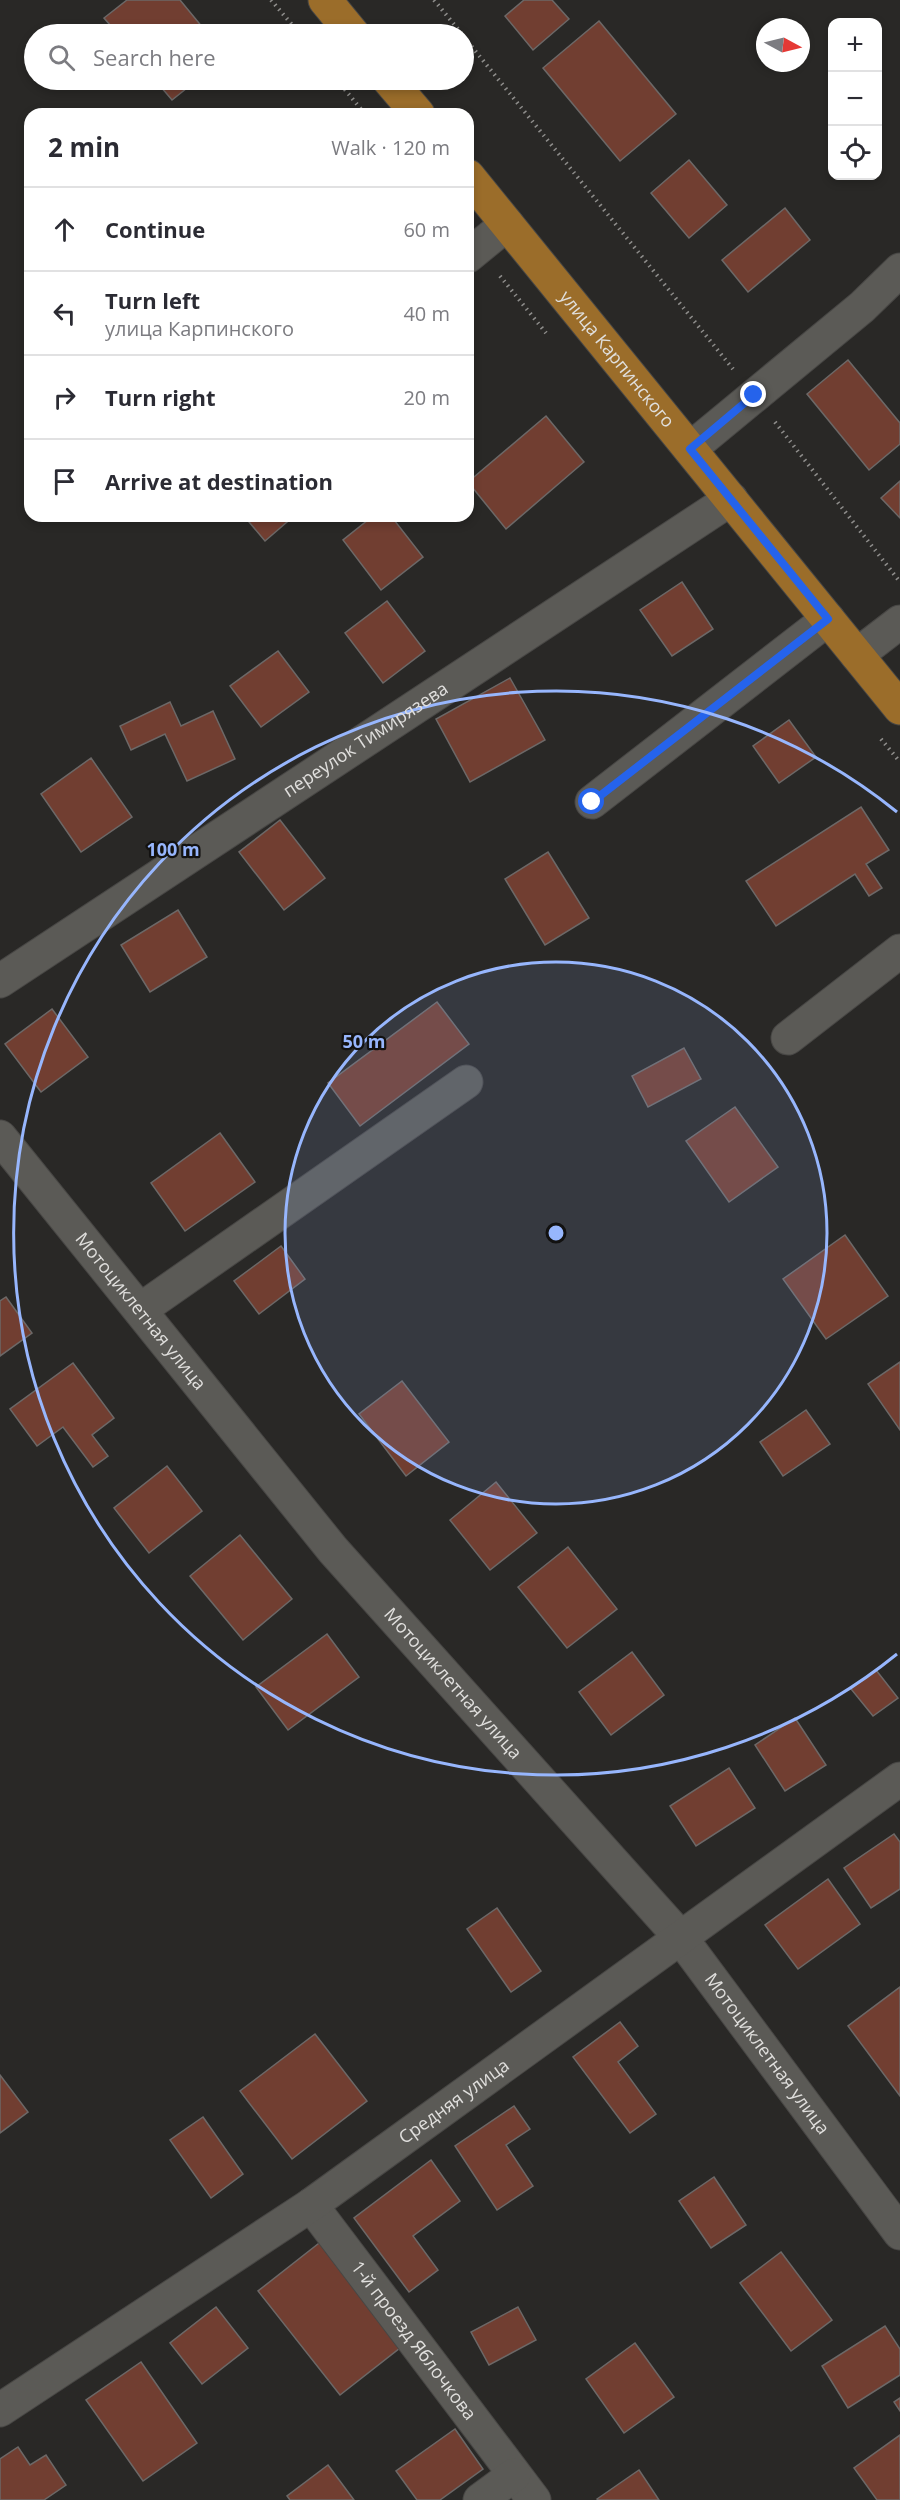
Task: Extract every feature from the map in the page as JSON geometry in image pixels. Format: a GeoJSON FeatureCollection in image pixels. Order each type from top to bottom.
{"type":"FeatureCollection","features":[{"type":"Feature","properties":{"kind":"main road"},"geometry":{"type":"LineString","coordinates":[[333,3],[347,24]]}},
{"type":"Feature","properties":{"kind":"main road"},"geometry":{"type":"LineString","coordinates":[[397,90],[412,108]]}},
{"type":"Feature","properties":{"kind":"main road","name":"улица Карпинского"},"geometry":{"type":"LineString","coordinates":[[474,183],[900,708]]}},
{"type":"Feature","properties":{"kind":"street"},"geometry":{"type":"LineString","coordinates":[[474,251],[507,224]]}},
{"type":"Feature","properties":{"kind":"street"},"geometry":{"type":"LineString","coordinates":[[690,449],[862,307],[900,270]]}},
{"type":"Feature","properties":{"kind":"street","name":"переулок Тимирязева"},"geometry":{"type":"LineString","coordinates":[[0,981],[731,499]]}},
{"type":"Feature","properties":{"kind":"street"},"geometry":{"type":"LineString","coordinates":[[592,802],[828,619]]}},
{"type":"Feature","properties":{"kind":"street"},"geometry":{"type":"LineString","coordinates":[[857,655],[900,622]]}},
{"type":"Feature","properties":{"kind":"street"},"geometry":{"type":"LineString","coordinates":[[789,1038],[900,951]]}},
{"type":"Feature","properties":{"kind":"street"},"geometry":{"type":"LineString","coordinates":[[140,1310],[466,1082]]}},
{"type":"Feature","properties":{"kind":"street","name":"Мотоциклетная улица"},"geometry":{"type":"LineString","coordinates":[[0,1137],[333,1550],[681,1938],[900,2233]]}},
{"type":"Feature","properties":{"kind":"street","name":"Средняя улица"},"geometry":{"type":"LineString","coordinates":[[0,2410],[311,2205],[900,1779]]}},
{"type":"Feature","properties":{"kind":"street","name":"1-й проезд Яблочкова"},"geometry":{"type":"LineString","coordinates":[[311,2205],[534,2500]]}},
{"type":"Feature","properties":{"kind":"street"},"geometry":{"type":"LineString","coordinates":[[480,2500],[514,2475]]}},
{"type":"Feature","properties":{"kind":"path"},"geometry":{"type":"LineString","coordinates":[[271,0],[291,24]]}},
{"type":"Feature","properties":{"kind":"path"},"geometry":{"type":"LineString","coordinates":[[434,0],[453,24]]}},
{"type":"Feature","properties":{"kind":"path"},"geometry":{"type":"LineString","coordinates":[[474,50],[754,395],[900,582]]}},
{"type":"Feature","properties":{"kind":"path"},"geometry":{"type":"LineString","coordinates":[[346,90],[361,108]]}},
{"type":"Feature","properties":{"kind":"building"},"geometry":{"type":"Polygon","coordinates":[[[127,0],[180,0],[200,24],[109,24],[104,18],[127,0]]]}},
{"type":"Feature","properties":{"kind":"building"},"geometry":{"type":"Polygon","coordinates":[[[524,0],[552,0],[569,19],[533,50],[505,16],[524,0]]]}},
{"type":"Feature","properties":{"kind":"building"},"geometry":{"type":"Polygon","coordinates":[[[599,21],[676,114],[620,161],[543,68],[599,21]]]}},
{"type":"Feature","properties":{"kind":"building"},"geometry":{"type":"Polygon","coordinates":[[[164,90],[184,90],[172,100],[164,90]]]}},
{"type":"Feature","properties":{"kind":"building"},"geometry":{"type":"Polygon","coordinates":[[[689,160],[727,205],[689,238],[651,193],[689,160]]]}},
{"type":"Feature","properties":{"kind":"building"},"geometry":{"type":"Polygon","coordinates":[[[785,208],[810,240],[748,292],[722,260],[785,208]]]}},
{"type":"Feature","properties":{"kind":"building"},"geometry":{"type":"Polygon","coordinates":[[[848,360],[900,423],[900,444],[869,470],[807,394],[848,360]]]}},
{"type":"Feature","properties":{"kind":"building"},"geometry":{"type":"Polygon","coordinates":[[[546,416],[584,462],[506,529],[474,489],[474,477],[546,416]]]}},
{"type":"Feature","properties":{"kind":"building"},"geometry":{"type":"Polygon","coordinates":[[[900,481],[900,518],[881,498],[900,481]]]}},
{"type":"Feature","properties":{"kind":"building"},"geometry":{"type":"Polygon","coordinates":[[[249,522],[287,522],[265,541],[249,522]]]}},
{"type":"Feature","properties":{"kind":"building"},"geometry":{"type":"Polygon","coordinates":[[[366,522],[396,522],[423,557],[381,590],[343,540],[366,522]]]}},
{"type":"Feature","properties":{"kind":"building"},"geometry":{"type":"Polygon","coordinates":[[[682,582],[713,629],[672,656],[640,610],[682,582]]]}},
{"type":"Feature","properties":{"kind":"building"},"geometry":{"type":"Polygon","coordinates":[[[387,601],[425,651],[383,683],[345,633],[387,601]]]}},
{"type":"Feature","properties":{"kind":"building"},"geometry":{"type":"Polygon","coordinates":[[[278,651],[309,692],[261,727],[230,686],[278,651]]]}},
{"type":"Feature","properties":{"kind":"building"},"geometry":{"type":"Polygon","coordinates":[[[510,678],[545,740],[470,782],[436,719],[510,678]]]}},
{"type":"Feature","properties":{"kind":"building"},"geometry":{"type":"Polygon","coordinates":[[[170,702],[181,726],[213,711],[235,759],[187,781],[165,734],[131,750],[120,726],[170,702]]]}},
{"type":"Feature","properties":{"kind":"building"},"geometry":{"type":"Polygon","coordinates":[[[789,720],[816,757],[779,783],[753,746],[789,720]]]}},
{"type":"Feature","properties":{"kind":"building"},"geometry":{"type":"Polygon","coordinates":[[[91,758],[132,817],[81,852],[41,794],[91,758]]]}},
{"type":"Feature","properties":{"kind":"building"},"geometry":{"type":"Polygon","coordinates":[[[861,807],[889,850],[866,864],[882,888],[869,896],[855,874],[776,926],[746,881],[861,807]]]}},
{"type":"Feature","properties":{"kind":"building"},"geometry":{"type":"Polygon","coordinates":[[[280,820],[325,878],[284,910],[239,852],[280,820]]]}},
{"type":"Feature","properties":{"kind":"building"},"geometry":{"type":"Polygon","coordinates":[[[548,852],[589,918],[545,945],[505,879],[548,852]]]}},
{"type":"Feature","properties":{"kind":"building"},"geometry":{"type":"Polygon","coordinates":[[[178,910],[207,957],[150,992],[121,945],[178,910]]]}},
{"type":"Feature","properties":{"kind":"building"},"geometry":{"type":"Polygon","coordinates":[[[437,1002],[469,1044],[360,1126],[328,1083],[437,1002]]]}},
{"type":"Feature","properties":{"kind":"building"},"geometry":{"type":"Polygon","coordinates":[[[52,1009],[88,1057],[41,1092],[5,1044],[52,1009]]]}},
{"type":"Feature","properties":{"kind":"building"},"geometry":{"type":"Polygon","coordinates":[[[684,1048],[701,1079],[648,1107],[632,1076],[684,1048]]]}},
{"type":"Feature","properties":{"kind":"building"},"geometry":{"type":"Polygon","coordinates":[[[735,1107],[778,1167],[729,1202],[686,1141],[735,1107]]]}},
{"type":"Feature","properties":{"kind":"building"},"geometry":{"type":"Polygon","coordinates":[[[220,1133],[255,1182],[185,1231],[151,1183],[220,1133]]]}},
{"type":"Feature","properties":{"kind":"building"},"geometry":{"type":"Polygon","coordinates":[[[845,1235],[888,1296],[826,1339],[783,1279],[845,1235]]]}},
{"type":"Feature","properties":{"kind":"building"},"geometry":{"type":"Polygon","coordinates":[[[281,1246],[305,1279],[259,1314],[234,1281],[281,1246]]]}},
{"type":"Feature","properties":{"kind":"building"},"geometry":{"type":"Polygon","coordinates":[[[6,1297],[32,1333],[0,1356],[0,1301],[6,1297]]]}},
{"type":"Feature","properties":{"kind":"building"},"geometry":{"type":"Polygon","coordinates":[[[900,1362],[900,1430],[868,1384],[900,1362]]]}},
{"type":"Feature","properties":{"kind":"building"},"geometry":{"type":"Polygon","coordinates":[[[73,1363],[114,1418],[92,1435],[108,1456],[93,1467],[63,1427],[37,1446],[10,1409],[73,1363]]]}},
{"type":"Feature","properties":{"kind":"building"},"geometry":{"type":"Polygon","coordinates":[[[402,1381],[449,1442],[406,1476],[359,1414],[402,1381]]]}},
{"type":"Feature","properties":{"kind":"building"},"geometry":{"type":"Polygon","coordinates":[[[806,1410],[830,1444],[783,1476],[760,1442],[806,1410]]]}},
{"type":"Feature","properties":{"kind":"building"},"geometry":{"type":"Polygon","coordinates":[[[167,1466],[202,1511],[149,1553],[114,1508],[167,1466]]]}},
{"type":"Feature","properties":{"kind":"building"},"geometry":{"type":"Polygon","coordinates":[[[496,1482],[537,1533],[490,1570],[450,1520],[496,1482]]]}},
{"type":"Feature","properties":{"kind":"building"},"geometry":{"type":"Polygon","coordinates":[[[240,1535],[292,1599],[243,1640],[190,1576],[240,1535]]]}},
{"type":"Feature","properties":{"kind":"building"},"geometry":{"type":"Polygon","coordinates":[[[568,1547],[617,1609],[567,1648],[518,1587],[568,1547]]]}},
{"type":"Feature","properties":{"kind":"building"},"geometry":{"type":"Polygon","coordinates":[[[327,1634],[359,1677],[288,1730],[256,1687],[327,1634]]]}},
{"type":"Feature","properties":{"kind":"building"},"geometry":{"type":"Polygon","coordinates":[[[632,1652],[664,1695],[611,1735],[579,1692],[632,1652]]]}},
{"type":"Feature","properties":{"kind":"building"},"geometry":{"type":"Polygon","coordinates":[[[876,1670],[898,1698],[873,1716],[851,1689],[876,1670]]]}},
{"type":"Feature","properties":{"kind":"building"},"geometry":{"type":"Polygon","coordinates":[[[795,1718],[826,1765],[785,1791],[755,1745],[795,1718]]]}},
{"type":"Feature","properties":{"kind":"building"},"geometry":{"type":"Polygon","coordinates":[[[729,1768],[755,1808],[696,1846],[670,1806],[729,1768]]]}},
{"type":"Feature","properties":{"kind":"building"},"geometry":{"type":"Polygon","coordinates":[[[894,1834],[900,1842],[900,1889],[871,1908],[844,1868],[894,1834]]]}},
{"type":"Feature","properties":{"kind":"building"},"geometry":{"type":"Polygon","coordinates":[[[828,1879],[860,1924],[798,1969],[765,1925],[828,1879]]]}},
{"type":"Feature","properties":{"kind":"building"},"geometry":{"type":"Polygon","coordinates":[[[497,1908],[541,1971],[511,1992],[467,1929],[497,1908]]]}},
{"type":"Feature","properties":{"kind":"building"},"geometry":{"type":"Polygon","coordinates":[[[900,1987],[900,2096],[848,2026],[900,1987]]]}},
{"type":"Feature","properties":{"kind":"building"},"geometry":{"type":"Polygon","coordinates":[[[620,2022],[638,2046],[618,2062],[656,2114],[630,2133],[573,2057],[620,2022]]]}},
{"type":"Feature","properties":{"kind":"building"},"geometry":{"type":"Polygon","coordinates":[[[315,2034],[367,2101],[292,2159],[240,2091],[315,2034]]]}},
{"type":"Feature","properties":{"kind":"building"},"geometry":{"type":"Polygon","coordinates":[[[0,2075],[28,2112],[0,2133],[0,2075]]]}},
{"type":"Feature","properties":{"kind":"building"},"geometry":{"type":"Polygon","coordinates":[[[514,2106],[530,2129],[506,2145],[533,2186],[497,2210],[455,2146],[514,2106]]]}},
{"type":"Feature","properties":{"kind":"building"},"geometry":{"type":"Polygon","coordinates":[[[203,2117],[243,2174],[211,2198],[170,2140],[203,2117]]]}},
{"type":"Feature","properties":{"kind":"building"},"geometry":{"type":"Polygon","coordinates":[[[431,2160],[460,2201],[413,2236],[438,2270],[409,2292],[354,2218],[431,2160]]]}},
{"type":"Feature","properties":{"kind":"building"},"geometry":{"type":"Polygon","coordinates":[[[714,2177],[746,2225],[711,2248],[679,2201],[714,2177]]]}},
{"type":"Feature","properties":{"kind":"building"},"geometry":{"type":"Polygon","coordinates":[[[323,2240],[405,2344],[340,2395],[258,2291],[323,2240]]]}},
{"type":"Feature","properties":{"kind":"building"},"geometry":{"type":"Polygon","coordinates":[[[781,2252],[832,2320],[791,2351],[740,2283],[781,2252]]]}},
{"type":"Feature","properties":{"kind":"building"},"geometry":{"type":"Polygon","coordinates":[[[216,2307],[248,2348],[202,2384],[170,2343],[216,2307]]]}},
{"type":"Feature","properties":{"kind":"building"},"geometry":{"type":"Polygon","coordinates":[[[518,2307],[536,2340],[489,2365],[471,2332],[518,2307]]]}},
{"type":"Feature","properties":{"kind":"building"},"geometry":{"type":"Polygon","coordinates":[[[885,2326],[900,2349],[900,2375],[848,2408],[822,2366],[885,2326]]]}},
{"type":"Feature","properties":{"kind":"building"},"geometry":{"type":"Polygon","coordinates":[[[635,2343],[674,2397],[624,2433],[586,2379],[635,2343]]]}},
{"type":"Feature","properties":{"kind":"building"},"geometry":{"type":"Polygon","coordinates":[[[141,2362],[197,2443],[143,2481],[86,2400],[141,2362]]]}},
{"type":"Feature","properties":{"kind":"building"},"geometry":{"type":"Polygon","coordinates":[[[900,2398],[900,2411],[894,2402],[900,2398]]]}},
{"type":"Feature","properties":{"kind":"building"},"geometry":{"type":"Polygon","coordinates":[[[455,2429],[483,2469],[440,2500],[417,2500],[396,2471],[455,2429]]]}},
{"type":"Feature","properties":{"kind":"building"},"geometry":{"type":"Polygon","coordinates":[[[900,2435],[900,2500],[877,2500],[854,2468],[900,2435]]]}},
{"type":"Feature","properties":{"kind":"building"},"geometry":{"type":"Polygon","coordinates":[[[18,2447],[30,2465],[46,2455],[66,2485],[44,2500],[0,2500],[0,2459],[18,2447]]]}},
{"type":"Feature","properties":{"kind":"building"},"geometry":{"type":"Polygon","coordinates":[[[328,2465],[354,2500],[290,2500],[287,2496],[328,2465]]]}},
{"type":"Feature","properties":{"kind":"building"},"geometry":{"type":"Polygon","coordinates":[[[639,2470],[659,2500],[597,2499],[639,2470]]]}},
{"type":"Feature","properties":{"kind":"route"},"geometry":{"type":"LineString","coordinates":[[592,802],[828,619],[690,449],[754,395]]}}]}
